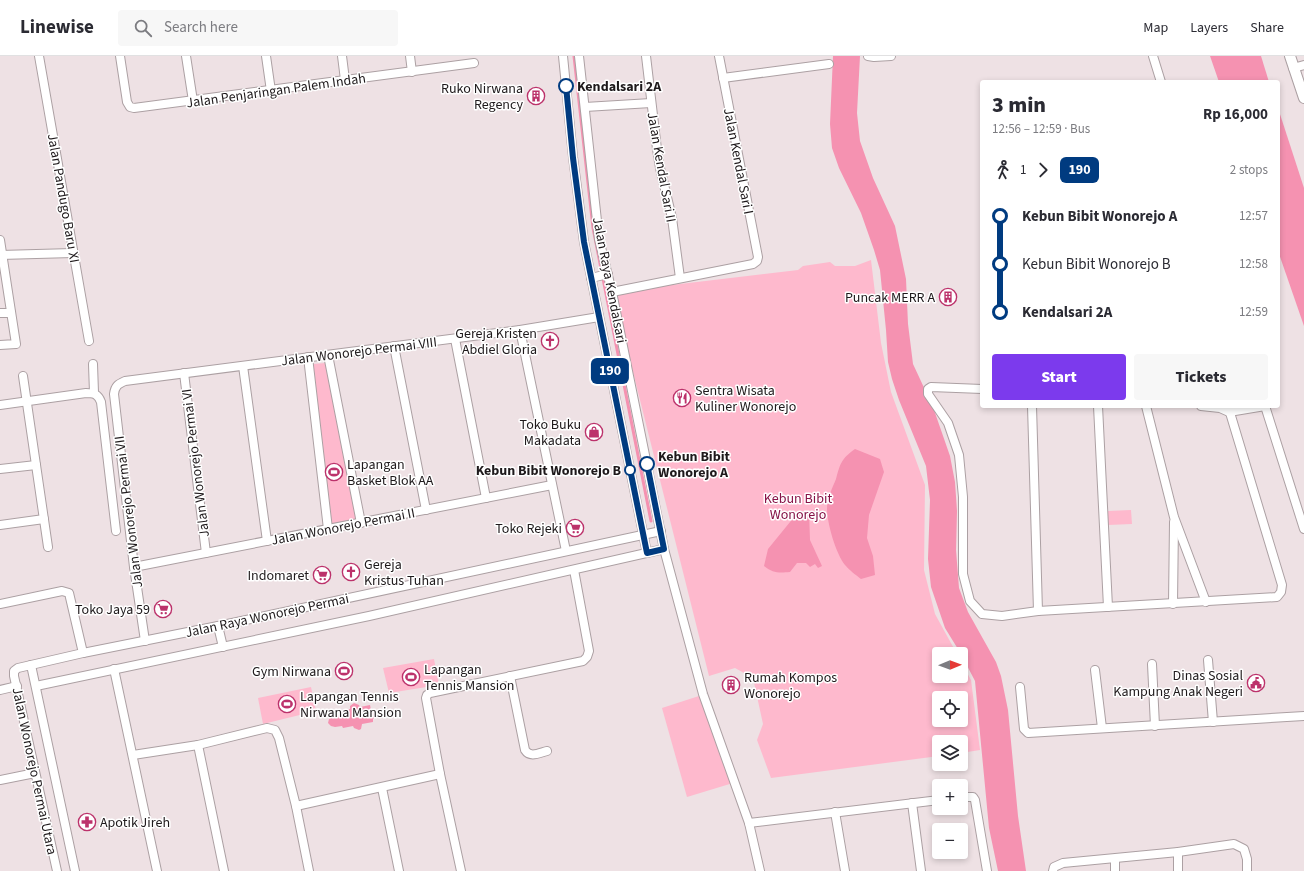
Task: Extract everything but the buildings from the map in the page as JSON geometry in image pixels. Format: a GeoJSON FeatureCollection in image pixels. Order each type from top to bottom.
{"type":"FeatureCollection","features":[{"type":"Feature","properties":{"kind":"street","name":"Jalan Pandugo Baru XI"},"geometry":{"type":"LineString","coordinates":[[39,56],[89,341]]}},
{"type":"Feature","properties":{"kind":"street","name":"Jalan Penjaringan Palem Indah"},"geometry":{"type":"LineString","coordinates":[[120,56],[127,102],[130,107],[134,108],[474,63]]}},
{"type":"Feature","properties":{"kind":"street"},"geometry":{"type":"LineString","coordinates":[[186,56],[193,101]]}},
{"type":"Feature","properties":{"kind":"street"},"geometry":{"type":"LineString","coordinates":[[266,56],[271,91]]}},
{"type":"Feature","properties":{"kind":"street"},"geometry":{"type":"LineString","coordinates":[[342,56],[345,80]]}},
{"type":"Feature","properties":{"kind":"street"},"geometry":{"type":"LineString","coordinates":[[410,56],[412,72]]}},
{"type":"Feature","properties":{"kind":"street","name":"Jalan Raya Kendalsari"},"geometry":{"type":"LineString","coordinates":[[563,56],[573,158],[584,242],[647,553]]}},
{"type":"Feature","properties":{"kind":"street","name":"Jalan Raya Kendalsari"},"geometry":{"type":"LineString","coordinates":[[579,56],[599,239],[612,292],[664,549],[703,694],[749,823],[760,871]]}},
{"type":"Feature","properties":{"kind":"street","name":"Jalan Kendal Sari II"},"geometry":{"type":"LineString","coordinates":[[646,56],[660,168],[672,218],[680,278]]}},
{"type":"Feature","properties":{"kind":"street","name":"Jalan Kendal Sari I"},"geometry":{"type":"LineString","coordinates":[[680,278],[753,264],[758,258],[719,56]]}},
{"type":"Feature","properties":{"kind":"street"},"geometry":{"type":"LineString","coordinates":[[868,56],[891,56]]}},
{"type":"Feature","properties":{"kind":"street"},"geometry":{"type":"LineString","coordinates":[[1152,56],[1160,80]]}},
{"type":"Feature","properties":{"kind":"street"},"geometry":{"type":"LineString","coordinates":[[1290,56],[1304,98]]}},
{"type":"Feature","properties":{"kind":"street"},"geometry":{"type":"LineString","coordinates":[[723,78],[829,64]]}},
{"type":"Feature","properties":{"kind":"street"},"geometry":{"type":"LineString","coordinates":[[1294,68],[1304,65]]}},
{"type":"Feature","properties":{"kind":"street"},"geometry":{"type":"LineString","coordinates":[[585,107],[651,103]]}},
{"type":"Feature","properties":{"kind":"street"},"geometry":{"type":"LineString","coordinates":[[0,240],[1,255],[16,344],[0,345]]}},
{"type":"Feature","properties":{"kind":"street"},"geometry":{"type":"LineString","coordinates":[[1,255],[73,253]]}},
{"type":"Feature","properties":{"kind":"street"},"geometry":{"type":"LineString","coordinates":[[591,278],[608,274]]}},
{"type":"Feature","properties":{"kind":"street"},"geometry":{"type":"LineString","coordinates":[[612,292],[680,278]]}},
{"type":"Feature","properties":{"kind":"street"},"geometry":{"type":"LineString","coordinates":[[0,313],[11,313]]}},
{"type":"Feature","properties":{"kind":"street","name":"Jalan Wonorejo Permai VIII"},"geometry":{"type":"LineString","coordinates":[[119,383],[184,373],[455,339],[599,317]]}},
{"type":"Feature","properties":{"kind":"street"},"geometry":{"type":"LineString","coordinates":[[520,330],[566,551]]}},
{"type":"Feature","properties":{"kind":"street"},"geometry":{"type":"LineString","coordinates":[[455,339],[486,498]]}},
{"type":"Feature","properties":{"kind":"street"},"geometry":{"type":"LineString","coordinates":[[394,346],[426,510]]}},
{"type":"Feature","properties":{"kind":"street"},"geometry":{"type":"LineString","coordinates":[[328,355],[361,522]]}},
{"type":"Feature","properties":{"kind":"street"},"geometry":{"type":"LineString","coordinates":[[308,357],[328,529]]}},
{"type":"Feature","properties":{"kind":"street"},"geometry":{"type":"LineString","coordinates":[[93,364],[94,393],[98,396],[101,402],[116,530]]}},
{"type":"Feature","properties":{"kind":"street"},"geometry":{"type":"LineString","coordinates":[[243,366],[267,541]]}},
{"type":"Feature","properties":{"kind":"street","name":"Jalan Wonorejo Permai VI"},"geometry":{"type":"LineString","coordinates":[[184,373],[206,553]]}},
{"type":"Feature","properties":{"kind":"street"},"geometry":{"type":"LineString","coordinates":[[23,376],[48,547]]}},
{"type":"Feature","properties":{"kind":"street","name":"Jalan Wonorejo Permai VII"},"geometry":{"type":"LineString","coordinates":[[119,383],[114,389],[114,394],[134,567],[145,641]]}},
{"type":"Feature","properties":{"kind":"street"},"geometry":{"type":"LineString","coordinates":[[980,389],[931,387],[928,389],[928,394],[948,423],[959,455],[963,497],[963,574],[970,601],[982,614],[1002,616],[1038,611],[1278,597],[1281,592],[1282,585],[1225,408]]}},
{"type":"Feature","properties":{"kind":"street"},"geometry":{"type":"LineString","coordinates":[[0,405],[94,393]]}},
{"type":"Feature","properties":{"kind":"street"},"geometry":{"type":"LineString","coordinates":[[1032,408],[1038,611]]}},
{"type":"Feature","properties":{"kind":"street"},"geometry":{"type":"LineString","coordinates":[[1098,408],[1108,607]]}},
{"type":"Feature","properties":{"kind":"street"},"geometry":{"type":"LineString","coordinates":[[1147,408],[1174,517],[1206,602]]}},
{"type":"Feature","properties":{"kind":"street"},"geometry":{"type":"LineString","coordinates":[[1266,408],[1304,528]]}},
{"type":"Feature","properties":{"kind":"street"},"geometry":{"type":"LineString","coordinates":[[0,469],[36,465]]}},
{"type":"Feature","properties":{"kind":"street","name":"Jalan Wonorejo Permai II"},"geometry":{"type":"LineString","coordinates":[[134,567],[552,485]]}},
{"type":"Feature","properties":{"kind":"street"},"geometry":{"type":"LineString","coordinates":[[1173,604],[1174,517]]}},
{"type":"Feature","properties":{"kind":"street"},"geometry":{"type":"LineString","coordinates":[[0,525],[44,519]]}},
{"type":"Feature","properties":{"kind":"street","name":"Jalan Raya Wonorejo Permai"},"geometry":{"type":"LineString","coordinates":[[14,671],[18,668],[83,653],[218,626],[661,530]]}},
{"type":"Feature","properties":{"kind":"street","name":"Jalan Raya Wonorejo Permai"},"geometry":{"type":"LineString","coordinates":[[36,686],[360,618],[664,549]]}},
{"type":"Feature","properties":{"kind":"street"},"geometry":{"type":"LineString","coordinates":[[461,871],[440,774],[426,698],[427,695],[430,693],[583,661],[588,657],[589,651],[574,570]]}},
{"type":"Feature","properties":{"kind":"street"},"geometry":{"type":"LineString","coordinates":[[0,604],[62,591],[69,593],[83,653]]}},
{"type":"Feature","properties":{"kind":"street"},"geometry":{"type":"LineString","coordinates":[[218,626],[223,647]]}},
{"type":"Feature","properties":{"kind":"street"},"geometry":{"type":"LineString","coordinates":[[1208,660],[1213,722]]}},
{"type":"Feature","properties":{"kind":"street"},"geometry":{"type":"LineString","coordinates":[[1152,664],[1155,726]]}},
{"type":"Feature","properties":{"kind":"street","name":"Jalan Wonorejo Permai Utara"},"geometry":{"type":"LineString","coordinates":[[31,665],[75,871]]}},
{"type":"Feature","properties":{"kind":"street"},"geometry":{"type":"LineString","coordinates":[[114,669],[157,871]]}},
{"type":"Feature","properties":{"kind":"street"},"geometry":{"type":"LineString","coordinates":[[1095,670],[1102,728]]}},
{"type":"Feature","properties":{"kind":"street","name":"Jalan Wonorejo Permai Utara"},"geometry":{"type":"LineString","coordinates":[[14,671],[31,773],[57,871]]}},
{"type":"Feature","properties":{"kind":"street"},"geometry":{"type":"LineString","coordinates":[[510,676],[525,750],[531,755],[547,751]]}},
{"type":"Feature","properties":{"kind":"street"},"geometry":{"type":"LineString","coordinates":[[0,690],[16,686]]}},
{"type":"Feature","properties":{"kind":"street"},"geometry":{"type":"LineString","coordinates":[[1020,687],[1024,729],[1028,733],[1304,716]]}},
{"type":"Feature","properties":{"kind":"street"},"geometry":{"type":"LineString","coordinates":[[133,755],[198,745],[267,728],[274,730],[279,738],[296,806],[309,871]]}},
{"type":"Feature","properties":{"kind":"street"},"geometry":{"type":"LineString","coordinates":[[198,745],[224,871]]}},
{"type":"Feature","properties":{"kind":"street"},"geometry":{"type":"LineString","coordinates":[[0,780],[31,773]]}},
{"type":"Feature","properties":{"kind":"street"},"geometry":{"type":"LineString","coordinates":[[296,806],[440,774]]}},
{"type":"Feature","properties":{"kind":"street"},"geometry":{"type":"LineString","coordinates":[[382,788],[399,871]]}},
{"type":"Feature","properties":{"kind":"street"},"geometry":{"type":"LineString","coordinates":[[968,797],[973,797],[975,800],[987,871]]}},
{"type":"Feature","properties":{"kind":"street"},"geometry":{"type":"LineString","coordinates":[[749,823],[932,801]]}},
{"type":"Feature","properties":{"kind":"street"},"geometry":{"type":"LineString","coordinates":[[912,803],[921,871]]}},
{"type":"Feature","properties":{"kind":"street"},"geometry":{"type":"LineString","coordinates":[[836,812],[845,871]]}},
{"type":"Feature","properties":{"kind":"street"},"geometry":{"type":"LineString","coordinates":[[1053,871],[1054,867],[1063,863],[1115,859],[1234,844],[1244,849],[1247,859],[1247,871]]}},
{"type":"Feature","properties":{"kind":"street"},"geometry":{"type":"LineString","coordinates":[[1178,852],[1178,871]]}},
{"type":"Feature","properties":{"kind":"street"},"geometry":{"type":"LineString","coordinates":[[1115,859],[1115,871]]}},
{"type":"Feature","properties":{"kind":"green space","name":"Kebun Bibit Wonorejo"},"geometry":{"type":"Polygon","coordinates":[[[871,260],[881,343],[891,392],[925,485],[924,570],[935,614],[953,647],[932,647],[932,683],[968,683],[968,675],[971,680],[980,750],[968,752],[968,735],[932,735],[932,757],[771,778],[757,740],[763,724],[753,678],[735,668],[709,676],[613,292],[798,270],[803,266],[830,262],[835,266],[855,266],[871,260]]]}},
{"type":"Feature","properties":{"kind":"green space"},"geometry":{"type":"Polygon","coordinates":[[[326,363],[357,522],[332,528],[313,364],[326,363]]]}},
{"type":"Feature","properties":{"kind":"green space"},"geometry":{"type":"Polygon","coordinates":[[[1131,510],[1132,524],[1108,525],[1108,511],[1131,510]]]}},
{"type":"Feature","properties":{"kind":"green space","name":"Lapangan Tennis Mansion"},"geometry":{"type":"Polygon","coordinates":[[[434,659],[439,685],[389,693],[383,668],[434,659]]]}},
{"type":"Feature","properties":{"kind":"green space","name":"Lapangan Tennis Nirwana Mansion"},"geometry":{"type":"Polygon","coordinates":[[[311,687],[316,711],[263,724],[258,698],[311,687]]]}},
{"type":"Feature","properties":{"kind":"green space"},"geometry":{"type":"Polygon","coordinates":[[[702,695],[733,783],[687,797],[662,708],[702,695]]]}},
{"type":"Feature","properties":{"kind":"shaded area"},"geometry":{"type":"Polygon","coordinates":[[[833,56],[860,56],[857,113],[860,141],[873,178],[895,226],[906,279],[908,324],[913,364],[933,407],[950,456],[955,482],[957,511],[956,550],[959,588],[968,612],[996,662],[1001,676],[1008,710],[1018,816],[1026,871],[998,871],[989,828],[975,681],[968,668],[968,647],[957,647],[945,628],[931,587],[928,559],[930,500],[926,466],[892,379],[888,362],[880,270],[861,213],[839,168],[832,148],[830,124],[833,56]]]}},
{"type":"Feature","properties":{"kind":"shaded area"},"geometry":{"type":"Polygon","coordinates":[[[1210,56],[1261,56],[1268,80],[1218,80],[1210,56]]]}},
{"type":"Feature","properties":{"kind":"shaded area"},"geometry":{"type":"Polygon","coordinates":[[[1280,114],[1304,188],[1304,326],[1280,257],[1280,114]]]}},
{"type":"Feature","properties":{"kind":"shaded area"},"geometry":{"type":"Polygon","coordinates":[[[855,449],[880,459],[884,472],[869,515],[867,538],[873,556],[875,575],[861,579],[847,567],[838,554],[827,515],[829,497],[840,466],[844,459],[855,449]]]}},
{"type":"Feature","properties":{"kind":"shaded area"},"geometry":{"type":"Polygon","coordinates":[[[799,511],[809,511],[810,540],[822,566],[818,568],[815,564],[810,567],[806,563],[797,563],[790,572],[770,570],[764,566],[768,549],[799,511]]]}},
{"type":"Feature","properties":{"kind":"shaded area"},"geometry":{"type":"Polygon","coordinates":[[[354,703],[360,707],[370,705],[371,710],[377,713],[377,716],[373,719],[373,722],[362,724],[361,729],[359,730],[353,726],[343,728],[342,726],[331,726],[328,723],[332,716],[340,715],[339,711],[350,709],[350,706],[354,703]]]}},
{"type":"Feature","properties":{"kind":"waterway"},"geometry":{"type":"LineString","coordinates":[[574,56],[593,228],[651,521]]}},
{"type":"Feature","properties":{"kind":"bus line","name":"190"},"geometry":{"type":"LineString","coordinates":[[566,86],[573,158],[584,242],[647,553],[664,549],[647,464]]}},
{"type":"Feature","properties":{"kind":"place","name":"Kendalsari 2A"},"geometry":{"type":"Point","coordinates":[566,86]}},
{"type":"Feature","properties":{"kind":"place","name":"Ruko Nirwana Regency"},"geometry":{"type":"Point","coordinates":[536,96]}},
{"type":"Feature","properties":{"kind":"place","name":"Puncak MERR A"},"geometry":{"type":"Point","coordinates":[948,297]}},
{"type":"Feature","properties":{"kind":"place","name":"Gereja Kristen Abdiel Gloria"},"geometry":{"type":"Point","coordinates":[550,341]}},
{"type":"Feature","properties":{"kind":"place","name":"Sentra Wisata Kuliner Wonorejo"},"geometry":{"type":"Point","coordinates":[682,398]}},
{"type":"Feature","properties":{"kind":"place","name":"Toko Buku Makadata"},"geometry":{"type":"Point","coordinates":[594,432]}},
{"type":"Feature","properties":{"kind":"place","name":"Kebun Bibit Wonorejo A"},"geometry":{"type":"Point","coordinates":[647,464]}},
{"type":"Feature","properties":{"kind":"place","name":"Kebun Bibit Wonorejo B"},"geometry":{"type":"Point","coordinates":[630,470]}},
{"type":"Feature","properties":{"kind":"place","name":"Lapangan Basket Blok AA"},"geometry":{"type":"Point","coordinates":[334,472]}},
{"type":"Feature","properties":{"kind":"place","name":"Toko Rejeki"},"geometry":{"type":"Point","coordinates":[575,528]}},
{"type":"Feature","properties":{"kind":"place","name":"Gereja Kristus Tuhan"},"geometry":{"type":"Point","coordinates":[351,572]}},
{"type":"Feature","properties":{"kind":"place","name":"Indomaret"},"geometry":{"type":"Point","coordinates":[322,575]}},
{"type":"Feature","properties":{"kind":"place","name":"Toko Jaya 59"},"geometry":{"type":"Point","coordinates":[163,609]}},
{"type":"Feature","properties":{"kind":"place","name":"Gym Nirwana"},"geometry":{"type":"Point","coordinates":[344,671]}},
{"type":"Feature","properties":{"kind":"place","name":"Lapangan Tennis Mansion"},"geometry":{"type":"Point","coordinates":[411,677]}},
{"type":"Feature","properties":{"kind":"place","name":"Dinas Sosial Kampung Anak Negeri"},"geometry":{"type":"Point","coordinates":[1256,683]}},
{"type":"Feature","properties":{"kind":"place","name":"Rumah Kompos Wonorejo"},"geometry":{"type":"Point","coordinates":[731,685]}},
{"type":"Feature","properties":{"kind":"place","name":"Lapangan Tennis Nirwana Mansion"},"geometry":{"type":"Point","coordinates":[287,704]}},
{"type":"Feature","properties":{"kind":"place","name":"Apotik Jireh"},"geometry":{"type":"Point","coordinates":[87,822]}}]}
